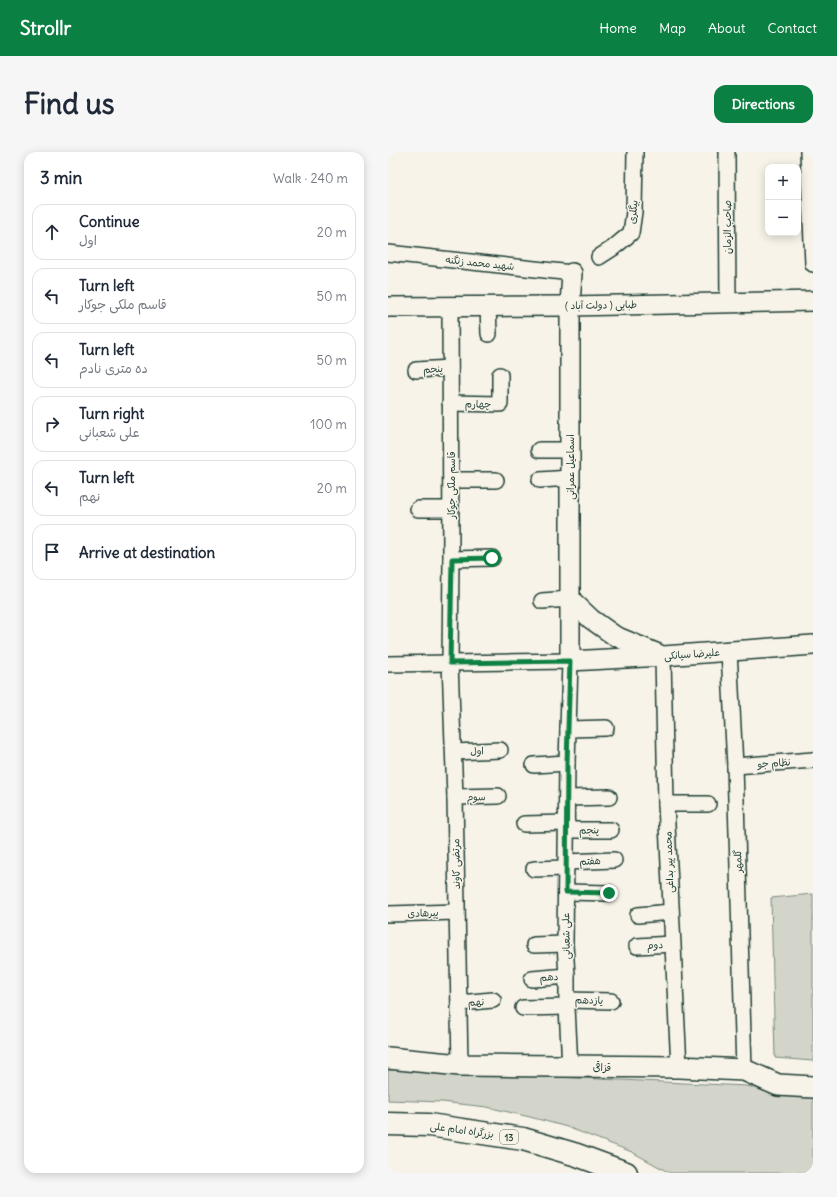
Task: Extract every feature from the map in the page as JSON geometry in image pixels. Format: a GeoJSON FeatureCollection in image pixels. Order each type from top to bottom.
{"type":"FeatureCollection","features":[{"type":"Feature","properties":{"kind":"highway","name":"بزرگراه امام علی"},"geometry":{"type":"LineString","coordinates":[[388,1124],[429,1125],[523,1139],[577,1154],[626,1173]]}},
{"type":"Feature","properties":{"kind":"main road","name":"قزاقی"},"geometry":{"type":"LineString","coordinates":[[388,1058],[460,1065],[679,1067],[744,1070],[778,1085],[813,1087]]}},
{"type":"Feature","properties":{"kind":"street","name":"بیگلری"},"geometry":{"type":"LineString","coordinates":[[599,257],[631,233],[634,212],[635,152]]}},
{"type":"Feature","properties":{"kind":"street","name":"صاحب الزمان"},"geometry":{"type":"LineString","coordinates":[[727,152],[728,303]]}},
{"type":"Feature","properties":{"kind":"street"},"geometry":{"type":"LineString","coordinates":[[808,152],[813,264]]}},
{"type":"Feature","properties":{"kind":"street","name":"شهید محمد زنگنه"},"geometry":{"type":"LineString","coordinates":[[388,253],[572,273]]}},
{"type":"Feature","properties":{"kind":"street","name":"اسماعیل عمرانی"},"geometry":{"type":"LineString","coordinates":[[570,661],[570,306],[572,273]]}},
{"type":"Feature","properties":{"kind":"street","name":"طبایی ( دولت آباد )"},"geometry":{"type":"LineString","coordinates":[[388,307],[570,306],[813,301]]}},
{"type":"Feature","properties":{"kind":"street","name":"قاسم ملکی جوکار"},"geometry":{"type":"LineString","coordinates":[[450,306],[452,559],[450,663]]}},
{"type":"Feature","properties":{"kind":"street"},"geometry":{"type":"LineString","coordinates":[[488,306],[489,334]]}},
{"type":"Feature","properties":{"kind":"street","name":"پنجم"},"geometry":{"type":"LineString","coordinates":[[416,370],[450,368]]}},
{"type":"Feature","properties":{"kind":"street","name":"چهارم"},"geometry":{"type":"LineString","coordinates":[[450,403],[500,404],[500,375]]}},
{"type":"Feature","properties":{"kind":"street"},"geometry":{"type":"LineString","coordinates":[[539,450],[570,450]]}},
{"type":"Feature","properties":{"kind":"street"},"geometry":{"type":"LineString","coordinates":[[540,480],[570,478]]}},
{"type":"Feature","properties":{"kind":"street"},"geometry":{"type":"LineString","coordinates":[[451,480],[496,480]]}},
{"type":"Feature","properties":{"kind":"street"},"geometry":{"type":"LineString","coordinates":[[418,509],[451,509]]}},
{"type":"Feature","properties":{"kind":"street"},"geometry":{"type":"LineString","coordinates":[[452,559],[492,558]]}},
{"type":"Feature","properties":{"kind":"street"},"geometry":{"type":"LineString","coordinates":[[542,601],[570,599],[590,619],[616,636],[663,656]]}},
{"type":"Feature","properties":{"kind":"street","name":"علیرضا سیانکی"},"geometry":{"type":"LineString","coordinates":[[570,661],[813,645]]}},
{"type":"Feature","properties":{"kind":"street","name":"گلمهر"},"geometry":{"type":"LineString","coordinates":[[729,651],[735,766],[744,1070]]}},
{"type":"Feature","properties":{"kind":"street","name":"محمد پیر بداغی"},"geometry":{"type":"LineString","coordinates":[[663,656],[666,804],[679,1067]]}},
{"type":"Feature","properties":{"kind":"street"},"geometry":{"type":"LineString","coordinates":[[388,664],[570,661]]}},
{"type":"Feature","properties":{"kind":"street","name":"علی شعبانی"},"geometry":{"type":"LineString","coordinates":[[570,661],[565,944],[570,1067]]}},
{"type":"Feature","properties":{"kind":"street","name":"مرتضی کاوند"},"geometry":{"type":"LineString","coordinates":[[450,663],[454,752],[460,1065]]}},
{"type":"Feature","properties":{"kind":"street"},"geometry":{"type":"LineString","coordinates":[[568,729],[606,728]]}},
{"type":"Feature","properties":{"kind":"street","name":"اول"},"geometry":{"type":"LineString","coordinates":[[454,752],[500,750]]}},
{"type":"Feature","properties":{"kind":"street","name":"نظام جو"},"geometry":{"type":"LineString","coordinates":[[735,766],[813,760]]}},
{"type":"Feature","properties":{"kind":"street"},"geometry":{"type":"LineString","coordinates":[[534,765],[567,763]]}},
{"type":"Feature","properties":{"kind":"street","name":"سوم"},"geometry":{"type":"LineString","coordinates":[[455,797],[498,796]]}},
{"type":"Feature","properties":{"kind":"street"},"geometry":{"type":"LineString","coordinates":[[567,798],[609,797]]}},
{"type":"Feature","properties":{"kind":"street"},"geometry":{"type":"LineString","coordinates":[[666,804],[708,804]]}},
{"type":"Feature","properties":{"kind":"street"},"geometry":{"type":"LineString","coordinates":[[524,824],[567,827]]}},
{"type":"Feature","properties":{"kind":"street","name":"پنجم"},"geometry":{"type":"LineString","coordinates":[[567,827],[611,830]]}},
{"type":"Feature","properties":{"kind":"street","name":"هفتم"},"geometry":{"type":"LineString","coordinates":[[534,869],[614,860]]}},
{"type":"Feature","properties":{"kind":"street"},"geometry":{"type":"LineString","coordinates":[[566,892],[609,893]]}},
{"type":"Feature","properties":{"kind":"street","name":"پیرهادی"},"geometry":{"type":"LineString","coordinates":[[388,914],[457,912]]}},
{"type":"Feature","properties":{"kind":"street"},"geometry":{"type":"LineString","coordinates":[[638,915],[671,912]]}},
{"type":"Feature","properties":{"kind":"street"},"geometry":{"type":"LineString","coordinates":[[534,945],[565,944]]}},
{"type":"Feature","properties":{"kind":"street","name":"دوم"},"geometry":{"type":"LineString","coordinates":[[637,946],[672,944]]}},
{"type":"Feature","properties":{"kind":"street","name":"دهم"},"geometry":{"type":"LineString","coordinates":[[532,978],[567,976]]}},
{"type":"Feature","properties":{"kind":"street","name":"نهم"},"geometry":{"type":"LineString","coordinates":[[459,1003],[493,1000]]}},
{"type":"Feature","properties":{"kind":"street","name":"یازدهم"},"geometry":{"type":"LineString","coordinates":[[523,1008],[612,1001]]}},
{"type":"Feature","properties":{"kind":"shaded area"},"geometry":{"type":"Polygon","coordinates":[[[813,894],[813,1061],[775,1058],[771,898],[813,894]]]}},
{"type":"Feature","properties":{"kind":"shaded area"},"geometry":{"type":"Polygon","coordinates":[[[429,1068],[494,1074],[747,1086],[778,1093],[813,1096],[813,1173],[670,1173],[632,1152],[567,1127],[530,1117],[487,1107],[442,1102],[388,1100],[388,1070],[429,1068]]]}},
{"type":"Feature","properties":{"kind":"route"},"geometry":{"type":"LineString","coordinates":[[492,558],[452,559],[450,663],[570,661],[567,763],[566,892],[609,893]]}}]}
